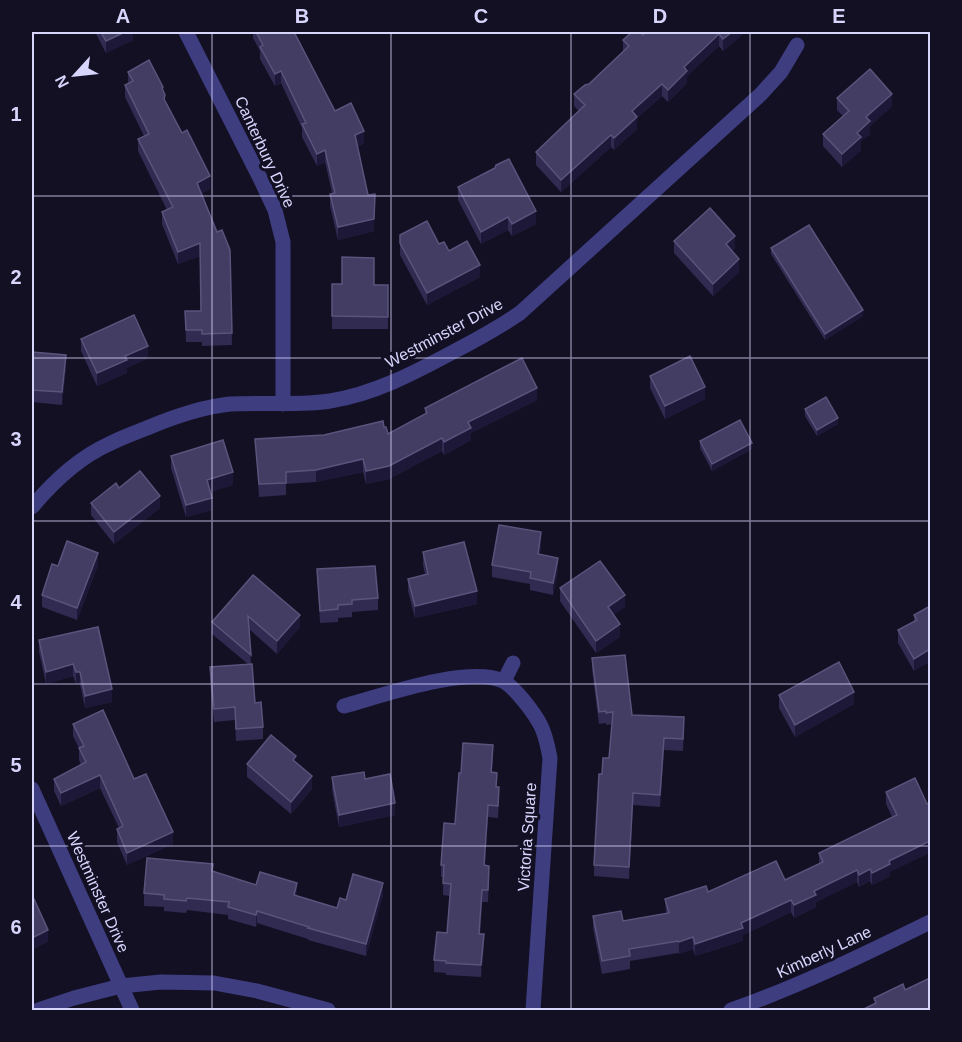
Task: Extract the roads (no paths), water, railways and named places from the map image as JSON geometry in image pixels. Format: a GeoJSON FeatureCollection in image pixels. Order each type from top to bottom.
{"type":"FeatureCollection","features":[{"type":"Feature","properties":{"kind":"street","name":"Canterbury Drive"},"geometry":{"type":"LineString","coordinates":[[186,32],[261,180],[274,210],[283,242],[283,404]]}},
{"type":"Feature","properties":{"kind":"street","name":"Westminster Drive"},"geometry":{"type":"LineString","coordinates":[[32,507],[52,484],[90,454],[165,420],[193,411],[230,404],[329,401],[363,394],[394,382],[501,326],[520,313],[761,94],[781,72],[797,45]]}},
{"type":"Feature","properties":{"kind":"street"},"geometry":{"type":"LineString","coordinates":[[344,706],[452,678],[476,676],[504,681],[513,663]]}},
{"type":"Feature","properties":{"kind":"street","name":"Victoria Square"},"geometry":{"type":"LineString","coordinates":[[504,681],[525,702],[542,727],[550,758],[533,1011]]}},
{"type":"Feature","properties":{"kind":"street","name":"Westminster Drive"},"geometry":{"type":"LineString","coordinates":[[32,789],[132,1011]]}},
{"type":"Feature","properties":{"kind":"street","name":"Kimberly Lane"},"geometry":{"type":"LineString","coordinates":[[731,1011],[818,976],[930,922]]}},
{"type":"Feature","properties":{"kind":"street"},"geometry":{"type":"LineString","coordinates":[[38,1011],[74,998],[121,986],[161,982],[214,983],[257,991],[328,1011]]}}]}
